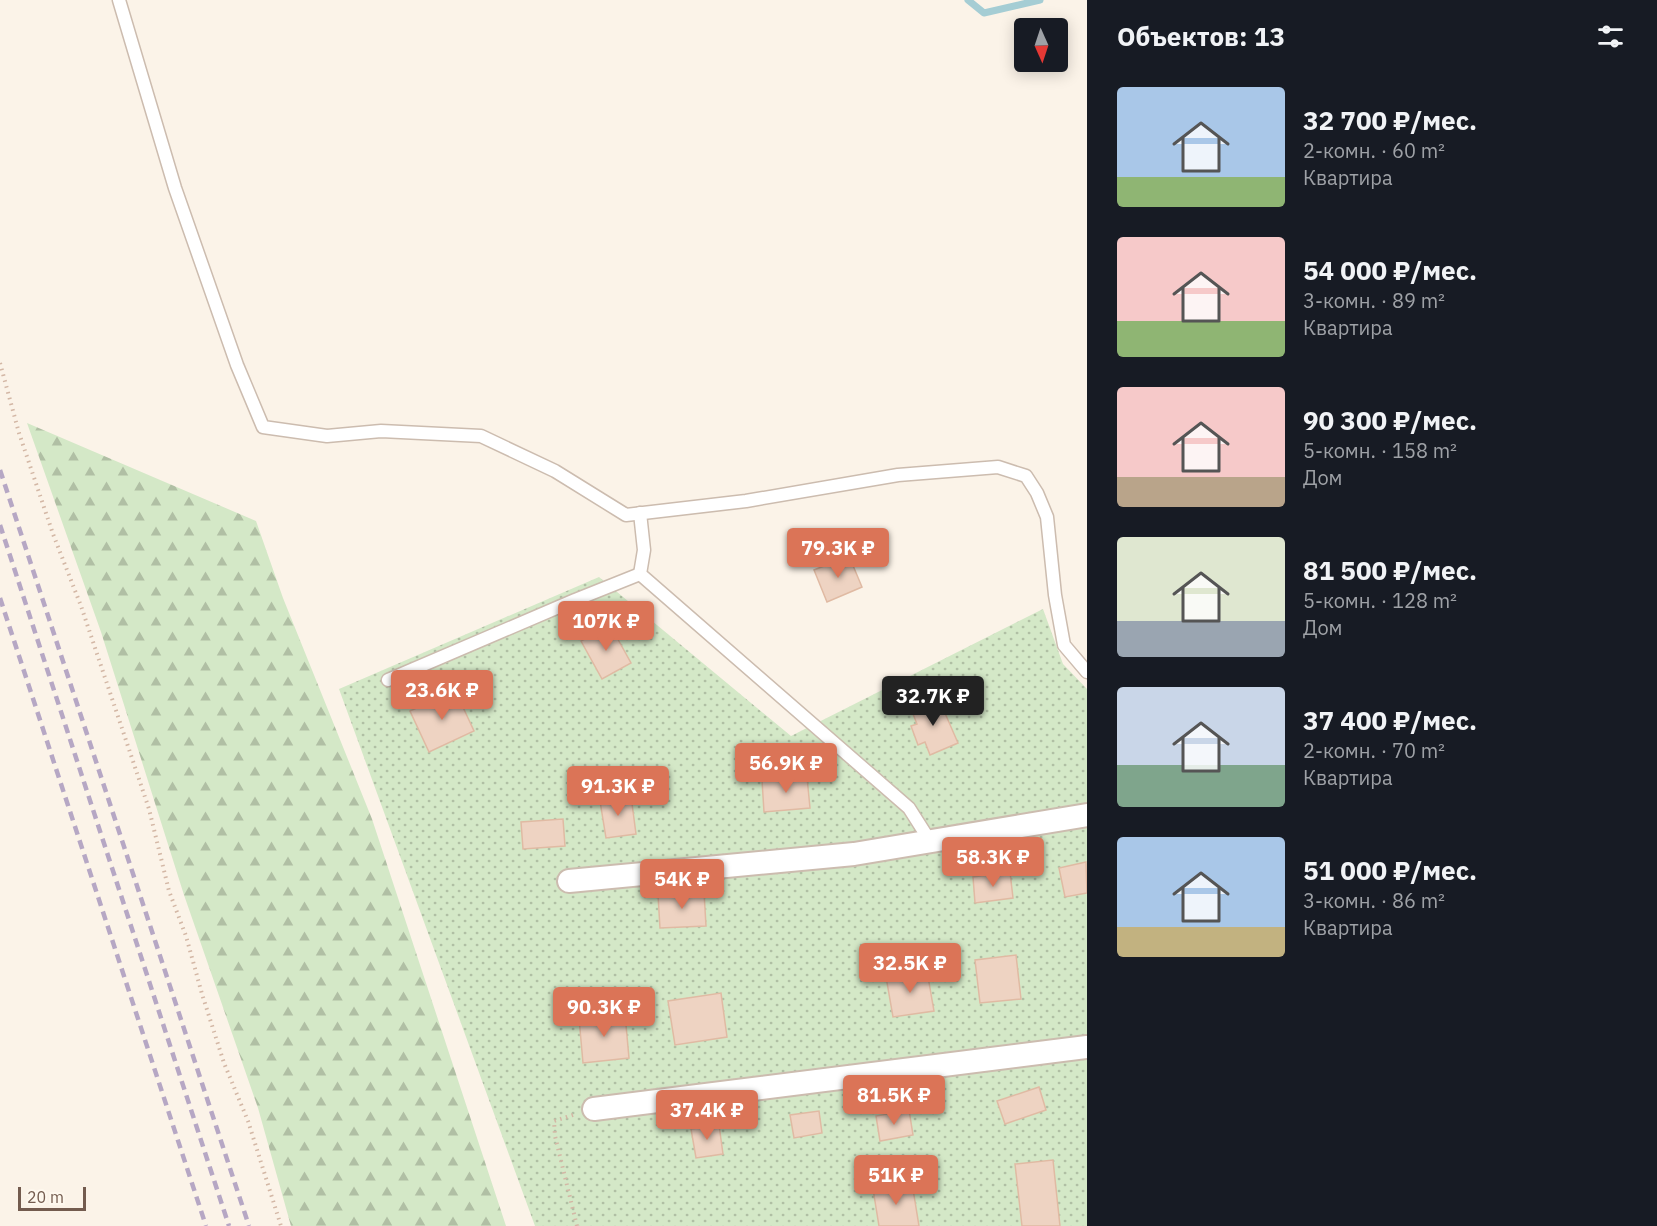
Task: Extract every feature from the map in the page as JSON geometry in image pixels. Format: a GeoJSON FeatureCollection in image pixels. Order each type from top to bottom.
{"type":"FeatureCollection","features":[{"type":"Feature","properties":{"kind":"street"},"geometry":{"type":"LineString","coordinates":[[568,881],[854,854],[1087,814]]}},
{"type":"Feature","properties":{"kind":"street"},"geometry":{"type":"LineString","coordinates":[[594,1108],[1087,1047]]}},
{"type":"Feature","properties":{"kind":"lane"},"geometry":{"type":"LineString","coordinates":[[119,0],[175,188],[237,364],[262,427],[327,436],[381,431],[481,436],[555,471],[626,514],[746,501],[898,475],[998,467],[1026,476],[1037,493],[1047,517],[1055,595],[1064,645],[1087,672]]}},
{"type":"Feature","properties":{"kind":"lane"},"geometry":{"type":"LineString","coordinates":[[640,513],[644,550],[640,574]]}},
{"type":"Feature","properties":{"kind":"lane"},"geometry":{"type":"LineString","coordinates":[[388,680],[640,574]]}},
{"type":"Feature","properties":{"kind":"lane"},"geometry":{"type":"LineString","coordinates":[[640,574],[909,808],[930,841]]}},
{"type":"Feature","properties":{"kind":"path"},"geometry":{"type":"LineString","coordinates":[[0,363],[19,433],[53,534],[81,606],[145,799],[169,891],[186,936],[214,1034],[248,1121],[281,1226]]}},
{"type":"Feature","properties":{"kind":"path"},"geometry":{"type":"LineString","coordinates":[[577,1226],[555,1136],[554,1121],[594,1108]]}},
{"type":"Feature","properties":{"kind":"green space"},"geometry":{"type":"Polygon","coordinates":[[[27,423],[256,521],[283,598],[372,819],[506,1226],[291,1226],[258,1108],[184,895],[101,632],[27,423]]]}},
{"type":"Feature","properties":{"kind":"green space"},"geometry":{"type":"Polygon","coordinates":[[[599,577],[791,736],[1043,609],[1063,664],[1087,689],[1087,1226],[535,1226],[339,689],[599,577]]]}},
{"type":"Feature","properties":{"kind":"building"},"geometry":{"type":"Polygon","coordinates":[[[849,556],[862,587],[827,602],[814,570],[849,556]]]}},
{"type":"Feature","properties":{"kind":"building"},"geometry":{"type":"Polygon","coordinates":[[[610,625],[631,663],[602,679],[581,641],[610,625]]]}},
{"type":"Feature","properties":{"kind":"building"},"geometry":{"type":"Polygon","coordinates":[[[455,690],[474,731],[429,752],[410,711],[455,690]]]}},
{"type":"Feature","properties":{"kind":"building"},"geometry":{"type":"Polygon","coordinates":[[[938,697],[958,743],[930,755],[925,742],[918,745],[911,726],[917,724],[911,709],[938,697]]]}},
{"type":"Feature","properties":{"kind":"building"},"geometry":{"type":"Polygon","coordinates":[[[807,777],[810,808],[764,812],[762,780],[807,777]]]}},
{"type":"Feature","properties":{"kind":"building"},"geometry":{"type":"Polygon","coordinates":[[[631,796],[636,834],[606,838],[600,801],[631,796]]]}},
{"type":"Feature","properties":{"kind":"building"},"geometry":{"type":"Polygon","coordinates":[[[563,819],[565,846],[523,849],[521,822],[563,819]]]}},
{"type":"Feature","properties":{"kind":"building"},"geometry":{"type":"Polygon","coordinates":[[[1086,862],[1087,893],[1065,897],[1059,868],[1086,862]]]}},
{"type":"Feature","properties":{"kind":"building"},"geometry":{"type":"Polygon","coordinates":[[[1010,872],[1013,898],[975,903],[973,877],[1010,872]]]}},
{"type":"Feature","properties":{"kind":"building"},"geometry":{"type":"Polygon","coordinates":[[[704,892],[706,926],[660,928],[658,895],[704,892]]]}},
{"type":"Feature","properties":{"kind":"building"},"geometry":{"type":"Polygon","coordinates":[[[1016,955],[1021,999],[980,1003],[975,960],[1016,955]]]}},
{"type":"Feature","properties":{"kind":"building"},"geometry":{"type":"Polygon","coordinates":[[[927,971],[934,1011],[893,1017],[886,977],[927,971]]]}},
{"type":"Feature","properties":{"kind":"building"},"geometry":{"type":"Polygon","coordinates":[[[721,993],[727,1037],[675,1045],[668,1001],[721,993]]]}},
{"type":"Feature","properties":{"kind":"building"},"geometry":{"type":"Polygon","coordinates":[[[625,1014],[629,1058],[583,1063],[579,1018],[625,1014]]]}},
{"type":"Feature","properties":{"kind":"building"},"geometry":{"type":"Polygon","coordinates":[[[1039,1087],[1046,1110],[1005,1124],[997,1101],[1039,1087]]]}},
{"type":"Feature","properties":{"kind":"building"},"geometry":{"type":"Polygon","coordinates":[[[909,1110],[913,1135],[880,1141],[876,1116],[909,1110]]]}},
{"type":"Feature","properties":{"kind":"building"},"geometry":{"type":"Polygon","coordinates":[[[819,1111],[822,1133],[794,1138],[790,1115],[819,1111]]]}},
{"type":"Feature","properties":{"kind":"building"},"geometry":{"type":"Polygon","coordinates":[[[719,1125],[723,1154],[696,1158],[691,1129],[719,1125]]]}},
{"type":"Feature","properties":{"kind":"building"},"geometry":{"type":"Polygon","coordinates":[[[1053,1160],[1060,1226],[1022,1226],[1015,1164],[1053,1160]]]}},
{"type":"Feature","properties":{"kind":"building"},"geometry":{"type":"Polygon","coordinates":[[[912,1183],[919,1226],[879,1226],[873,1189],[912,1183]]]}},
{"type":"Feature","properties":{"kind":"waterway"},"geometry":{"type":"LineString","coordinates":[[968,0],[984,13],[1040,0]]}},
{"type":"Feature","properties":{"kind":"railway"},"geometry":{"type":"LineString","coordinates":[[0,470],[249,1226]]}},
{"type":"Feature","properties":{"kind":"railway"},"geometry":{"type":"LineString","coordinates":[[0,525],[229,1226]]}},
{"type":"Feature","properties":{"kind":"railway"},"geometry":{"type":"LineString","coordinates":[[0,598],[206,1226]]}}]}
